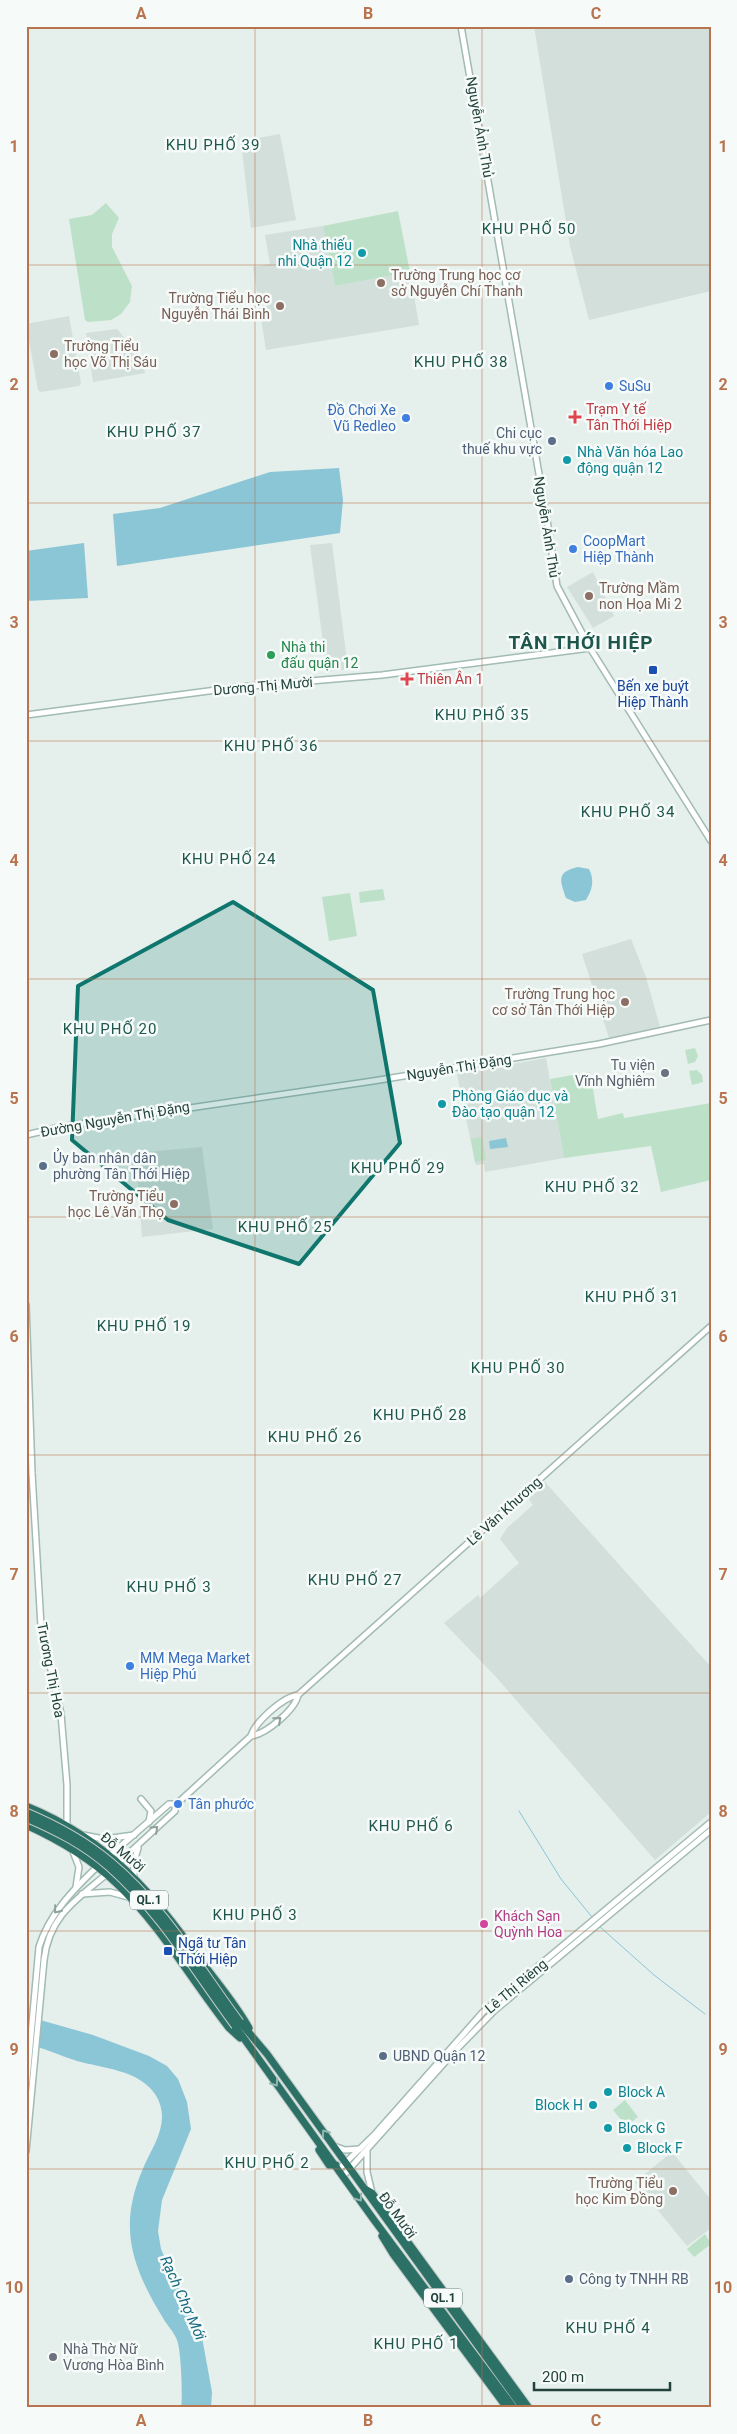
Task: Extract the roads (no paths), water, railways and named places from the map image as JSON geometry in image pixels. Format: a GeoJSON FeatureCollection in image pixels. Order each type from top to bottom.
{"type":"FeatureCollection","features":[{"type":"Feature","properties":{"kind":"highway","name":"Đỗ Mười"},"geometry":{"type":"LineString","coordinates":[[26,1806],[67,1825],[83,1835],[132,1874],[196,1953],[244,2018],[254,2037],[334,2146],[362,2188],[523,2408]]}},
{"type":"Feature","properties":{"kind":"highway","name":"QL.1"},"geometry":{"type":"LineString","coordinates":[[26,1812],[82,1840],[125,1874],[156,1909],[237,2024]]}},
{"type":"Feature","properties":{"kind":"highway","name":"QL.1"},"geometry":{"type":"LineString","coordinates":[[26,1818],[82,1846],[108,1866],[133,1890],[237,2024]]}},
{"type":"Feature","properties":{"kind":"highway","name":"Đỗ Mười"},"geometry":{"type":"LineString","coordinates":[[26,1825],[72,1849],[118,1884],[131,1898],[229,2028],[246,2043]]}},
{"type":"Feature","properties":{"kind":"highway"},"geometry":{"type":"LineString","coordinates":[[88,1860],[98,1846]]}},
{"type":"Feature","properties":{"kind":"highway"},"geometry":{"type":"LineString","coordinates":[[118,1884],[132,1874]]}},
{"type":"Feature","properties":{"kind":"highway","name":"Đỗ Mười"},"geometry":{"type":"LineString","coordinates":[[237,2024],[254,2037]]}},
{"type":"Feature","properties":{"kind":"highway","name":"Đỗ Mười"},"geometry":{"type":"LineString","coordinates":[[237,2024],[246,2043],[374,2220],[514,2408]]}},
{"type":"Feature","properties":{"kind":"highway","name":"QL.1"},"geometry":{"type":"LineString","coordinates":[[362,2188],[372,2193]]}},
{"type":"Feature","properties":{"kind":"highway","name":"Đỗ Mười"},"geometry":{"type":"LineString","coordinates":[[372,2193],[529,2408]]}},
{"type":"Feature","properties":{"kind":"highway","name":"Đỗ Mười"},"geometry":{"type":"LineString","coordinates":[[374,2220],[393,2254],[507,2408]]}},
{"type":"Feature","properties":{"kind":"street","name":"Nguyễn Ảnh Thủ"},"geometry":{"type":"LineString","coordinates":[[462,26],[547,520],[555,580],[590,648],[711,841]]}},
{"type":"Feature","properties":{"kind":"street","name":"Dương Thị Mười"},"geometry":{"type":"LineString","coordinates":[[26,715],[239,687],[382,675],[590,648]]}},
{"type":"Feature","properties":{"kind":"street","name":"Nguyễn Thị Đặng"},"geometry":{"type":"LineString","coordinates":[[205,1104],[373,1081],[599,1044],[711,1020]]}},
{"type":"Feature","properties":{"kind":"street","name":"Đường Nguyễn Thị Đặng"},"geometry":{"type":"LineString","coordinates":[[26,1135],[60,1127],[205,1104]]}},
{"type":"Feature","properties":{"kind":"street","name":"Trương Thị Hoa"},"geometry":{"type":"LineString","coordinates":[[26,1305],[32,1473],[41,1626],[61,1714],[67,1785],[67,1825]]}},
{"type":"Feature","properties":{"kind":"street","name":"Lê Văn Khương"},"geometry":{"type":"LineString","coordinates":[[37,2005],[45,1950],[50,1934],[58,1919],[82,1894],[119,1863],[175,1811],[176,1804],[251,1736],[254,1727],[289,1696],[298,1695],[711,1326]]}},
{"type":"Feature","properties":{"kind":"street","name":"Lê Văn Khương"},"geometry":{"type":"LineString","coordinates":[[251,1736],[260,1735],[296,1704],[298,1695]]}},
{"type":"Feature","properties":{"kind":"street"},"geometry":{"type":"LineString","coordinates":[[141,1799],[151,1810],[148,1823]]}},
{"type":"Feature","properties":{"kind":"street","name":"Lê Văn Khương"},"geometry":{"type":"LineString","coordinates":[[44,1931],[53,1916],[76,1888],[97,1867],[169,1804],[176,1804]]}},
{"type":"Feature","properties":{"kind":"street","name":"Lê Thị Riêng"},"geometry":{"type":"LineString","coordinates":[[602,1918],[711,1822]]}},
{"type":"Feature","properties":{"kind":"street","name":"Lê Thị Riêng"},"geometry":{"type":"LineString","coordinates":[[337,2167],[346,2163],[360,2149],[484,2012],[711,1830]]}},
{"type":"Feature","properties":{"kind":"street"},"geometry":{"type":"LineString","coordinates":[[83,1835],[104,1838],[135,1835]]}},
{"type":"Feature","properties":{"kind":"street"},"geometry":{"type":"LineString","coordinates":[[132,1874],[140,1843]]}},
{"type":"Feature","properties":{"kind":"street"},"geometry":{"type":"LineString","coordinates":[[72,1849],[79,1867],[76,1888]]}},
{"type":"Feature","properties":{"kind":"street"},"geometry":{"type":"LineString","coordinates":[[82,1894],[110,1892],[131,1898]]}},
{"type":"Feature","properties":{"kind":"street","name":"Lê Thị Riêng"},"geometry":{"type":"LineString","coordinates":[[343,2176],[351,2170],[454,2052],[494,2011],[591,1927]]}},
{"type":"Feature","properties":{"kind":"street"},"geometry":{"type":"LineString","coordinates":[[26,2151],[37,2005],[39,1947],[44,1931],[50,1934]]}},
{"type":"Feature","properties":{"kind":"street"},"geometry":{"type":"LineString","coordinates":[[26,2090],[32,2055]]}},
{"type":"Feature","properties":{"kind":"street"},"geometry":{"type":"LineString","coordinates":[[334,2146],[344,2150],[360,2149]]}},
{"type":"Feature","properties":{"kind":"street"},"geometry":{"type":"LineString","coordinates":[[367,2151],[366,2172],[372,2193]]}},
{"type":"Feature","properties":{"kind":"water"},"geometry":{"type":"Polygon","coordinates":[[[339,468],[343,500],[340,533],[117,566],[113,514],[160,508],[270,472],[339,468]]]}},
{"type":"Feature","properties":{"kind":"water"},"geometry":{"type":"Polygon","coordinates":[[[84,543],[88,598],[26,601],[26,551],[84,543]]]}},
{"type":"Feature","properties":{"kind":"water"},"geometry":{"type":"Polygon","coordinates":[[[578,867],[589,869],[592,885],[586,900],[575,902],[566,898],[561,882],[566,871],[578,867]]]}},
{"type":"Feature","properties":{"kind":"water"},"geometry":{"type":"Polygon","coordinates":[[[506,1138],[508,1147],[490,1149],[489,1141],[506,1138]]]}},
{"type":"Feature","properties":{"kind":"water","name":"Rạch Chợ Mới"},"geometry":{"type":"Polygon","coordinates":[[[26,2016],[93,2035],[149,2056],[167,2066],[178,2079],[187,2102],[191,2129],[162,2200],[158,2231],[161,2249],[201,2332],[212,2392],[211,2408],[181,2408],[180,2353],[177,2340],[146,2287],[133,2253],[131,2242],[130,2215],[134,2193],[159,2134],[162,2114],[160,2104],[148,2086],[130,2075],[77,2061],[26,2044],[26,2016]]]}},
{"type":"Feature","properties":{"kind":"waterway"},"geometry":{"type":"LineString","coordinates":[[519,1811],[561,1879],[592,1917]]}},
{"type":"Feature","properties":{"kind":"waterway"},"geometry":{"type":"LineString","coordinates":[[599,1926],[654,1975],[705,2014]]}},
{"type":"Feature","properties":{"kind":"place","name":"Nhà thiếu nhi Quận 12"},"geometry":{"type":"Point","coordinates":[362,253]}},
{"type":"Feature","properties":{"kind":"place","name":"Trường Trung học cơ sở Nguyễn Chí Thanh"},"geometry":{"type":"Point","coordinates":[381,283]}},
{"type":"Feature","properties":{"kind":"place","name":"Trường Tiểu học Nguyễn Thái Bình"},"geometry":{"type":"Point","coordinates":[280,306]}},
{"type":"Feature","properties":{"kind":"place","name":"Trường Tiểu học Võ Thị Sáu"},"geometry":{"type":"Point","coordinates":[54,354]}},
{"type":"Feature","properties":{"kind":"place","name":"SuSu"},"geometry":{"type":"Point","coordinates":[609,386]}},
{"type":"Feature","properties":{"kind":"place","name":"Trạm Y tế Tân Thới Hiệp"},"geometry":{"type":"Point","coordinates":[575,417]}},
{"type":"Feature","properties":{"kind":"place","name":"Đồ Chơi Xe Vũ Redleo"},"geometry":{"type":"Point","coordinates":[406,418]}},
{"type":"Feature","properties":{"kind":"place","name":"Chi cục thuế khu vực"},"geometry":{"type":"Point","coordinates":[552,441]}},
{"type":"Feature","properties":{"kind":"place","name":"Nhà Văn hóa Lao động quận 12"},"geometry":{"type":"Point","coordinates":[567,460]}},
{"type":"Feature","properties":{"kind":"place","name":"CoopMart Hiệp Thành"},"geometry":{"type":"Point","coordinates":[573,549]}},
{"type":"Feature","properties":{"kind":"place","name":"Trường Mầm non Họa Mi 2"},"geometry":{"type":"Point","coordinates":[589,596]}},
{"type":"Feature","properties":{"kind":"place","name":"Nhà thi đấu quận 12"},"geometry":{"type":"Point","coordinates":[271,655]}},
{"type":"Feature","properties":{"kind":"place","name":"Bến xe buýt Hiệp Thành"},"geometry":{"type":"Point","coordinates":[653,670]}},
{"type":"Feature","properties":{"kind":"place","name":"Thiên Ân 1"},"geometry":{"type":"Point","coordinates":[407,679]}},
{"type":"Feature","properties":{"kind":"place","name":"Trường Trung học cơ sở Tân Thới Hiệp"},"geometry":{"type":"Point","coordinates":[625,1002]}},
{"type":"Feature","properties":{"kind":"place","name":"Tu viện Vĩnh Nghiêm"},"geometry":{"type":"Point","coordinates":[665,1073]}},
{"type":"Feature","properties":{"kind":"place","name":"Phòng Giáo dục và Đào tạo quận 12"},"geometry":{"type":"Point","coordinates":[442,1104]}},
{"type":"Feature","properties":{"kind":"place","name":"Ủy ban nhân dân phường Tân Thới Hiệp"},"geometry":{"type":"Point","coordinates":[43,1166]}},
{"type":"Feature","properties":{"kind":"place","name":"Trường Tiểu học Lê Văn Thọ"},"geometry":{"type":"Point","coordinates":[174,1204]}},
{"type":"Feature","properties":{"kind":"place","name":"MM Mega Market Hiệp Phú"},"geometry":{"type":"Point","coordinates":[130,1666]}},
{"type":"Feature","properties":{"kind":"place","name":"Tân phước"},"geometry":{"type":"Point","coordinates":[178,1804]}},
{"type":"Feature","properties":{"kind":"place","name":"Khách Sạn Quỳnh Hoa"},"geometry":{"type":"Point","coordinates":[484,1924]}},
{"type":"Feature","properties":{"kind":"place","name":"Ngã tư Tân Thới Hiệp"},"geometry":{"type":"Point","coordinates":[168,1951]}},
{"type":"Feature","properties":{"kind":"place","name":"UBND Quận 12"},"geometry":{"type":"Point","coordinates":[383,2056]}},
{"type":"Feature","properties":{"kind":"place","name":"Block A"},"geometry":{"type":"Point","coordinates":[608,2092]}},
{"type":"Feature","properties":{"kind":"place","name":"Block H"},"geometry":{"type":"Point","coordinates":[593,2105]}},
{"type":"Feature","properties":{"kind":"place","name":"Block G"},"geometry":{"type":"Point","coordinates":[608,2128]}},
{"type":"Feature","properties":{"kind":"place","name":"Block F"},"geometry":{"type":"Point","coordinates":[627,2148]}},
{"type":"Feature","properties":{"kind":"place","name":"Trường Tiểu học Kim Đồng"},"geometry":{"type":"Point","coordinates":[673,2191]}},
{"type":"Feature","properties":{"kind":"place","name":"Công ty TNHH RB"},"geometry":{"type":"Point","coordinates":[569,2279]}},
{"type":"Feature","properties":{"kind":"place","name":"Nhà Thờ Nữ Vương Hòa Bình"},"geometry":{"type":"Point","coordinates":[53,2357]}},
{"type":"Feature","properties":{"kind":"district","name":"KHU PHỐ 39"},"geometry":{"type":"Point","coordinates":[213,145]}},
{"type":"Feature","properties":{"kind":"district","name":"KHU PHỐ 50"},"geometry":{"type":"Point","coordinates":[529,229]}},
{"type":"Feature","properties":{"kind":"district","name":"KHU PHỐ 38"},"geometry":{"type":"Point","coordinates":[461,362]}},
{"type":"Feature","properties":{"kind":"district","name":"KHU PHỐ 37"},"geometry":{"type":"Point","coordinates":[154,432]}},
{"type":"Feature","properties":{"kind":"district","name":"TÂN THỚI HIỆP"},"geometry":{"type":"Point","coordinates":[581,642]}},
{"type":"Feature","properties":{"kind":"district","name":"KHU PHỐ 35"},"geometry":{"type":"Point","coordinates":[482,715]}},
{"type":"Feature","properties":{"kind":"district","name":"KHU PHỐ 36"},"geometry":{"type":"Point","coordinates":[271,746]}},
{"type":"Feature","properties":{"kind":"district","name":"KHU PHỐ 34"},"geometry":{"type":"Point","coordinates":[628,812]}},
{"type":"Feature","properties":{"kind":"district","name":"KHU PHỐ 24"},"geometry":{"type":"Point","coordinates":[229,859]}},
{"type":"Feature","properties":{"kind":"district","name":"KHU PHỐ 20"},"geometry":{"type":"Point","coordinates":[110,1029]}},
{"type":"Feature","properties":{"kind":"district","name":"KHU PHỐ 29"},"geometry":{"type":"Point","coordinates":[398,1168]}},
{"type":"Feature","properties":{"kind":"district","name":"KHU PHỐ 32"},"geometry":{"type":"Point","coordinates":[592,1187]}},
{"type":"Feature","properties":{"kind":"district","name":"KHU PHỐ 25"},"geometry":{"type":"Point","coordinates":[285,1227]}},
{"type":"Feature","properties":{"kind":"district","name":"KHU PHỐ 31"},"geometry":{"type":"Point","coordinates":[632,1297]}},
{"type":"Feature","properties":{"kind":"district","name":"KHU PHỐ 19"},"geometry":{"type":"Point","coordinates":[144,1326]}},
{"type":"Feature","properties":{"kind":"district","name":"KHU PHỐ 30"},"geometry":{"type":"Point","coordinates":[518,1368]}},
{"type":"Feature","properties":{"kind":"district","name":"KHU PHỐ 28"},"geometry":{"type":"Point","coordinates":[420,1415]}},
{"type":"Feature","properties":{"kind":"district","name":"KHU PHỐ 26"},"geometry":{"type":"Point","coordinates":[315,1437]}},
{"type":"Feature","properties":{"kind":"district","name":"KHU PHỐ 27"},"geometry":{"type":"Point","coordinates":[355,1580]}},
{"type":"Feature","properties":{"kind":"district","name":"KHU PHỐ 3"},"geometry":{"type":"Point","coordinates":[169,1587]}},
{"type":"Feature","properties":{"kind":"district","name":"KHU PHỐ 6"},"geometry":{"type":"Point","coordinates":[411,1826]}},
{"type":"Feature","properties":{"kind":"district","name":"KHU PHỐ 3"},"geometry":{"type":"Point","coordinates":[255,1915]}},
{"type":"Feature","properties":{"kind":"district","name":"KHU PHỐ 2"},"geometry":{"type":"Point","coordinates":[267,2163]}},
{"type":"Feature","properties":{"kind":"district","name":"KHU PHỐ 4"},"geometry":{"type":"Point","coordinates":[608,2328]}},
{"type":"Feature","properties":{"kind":"district","name":"KHU PHỐ 1"},"geometry":{"type":"Point","coordinates":[416,2344]}}]}
